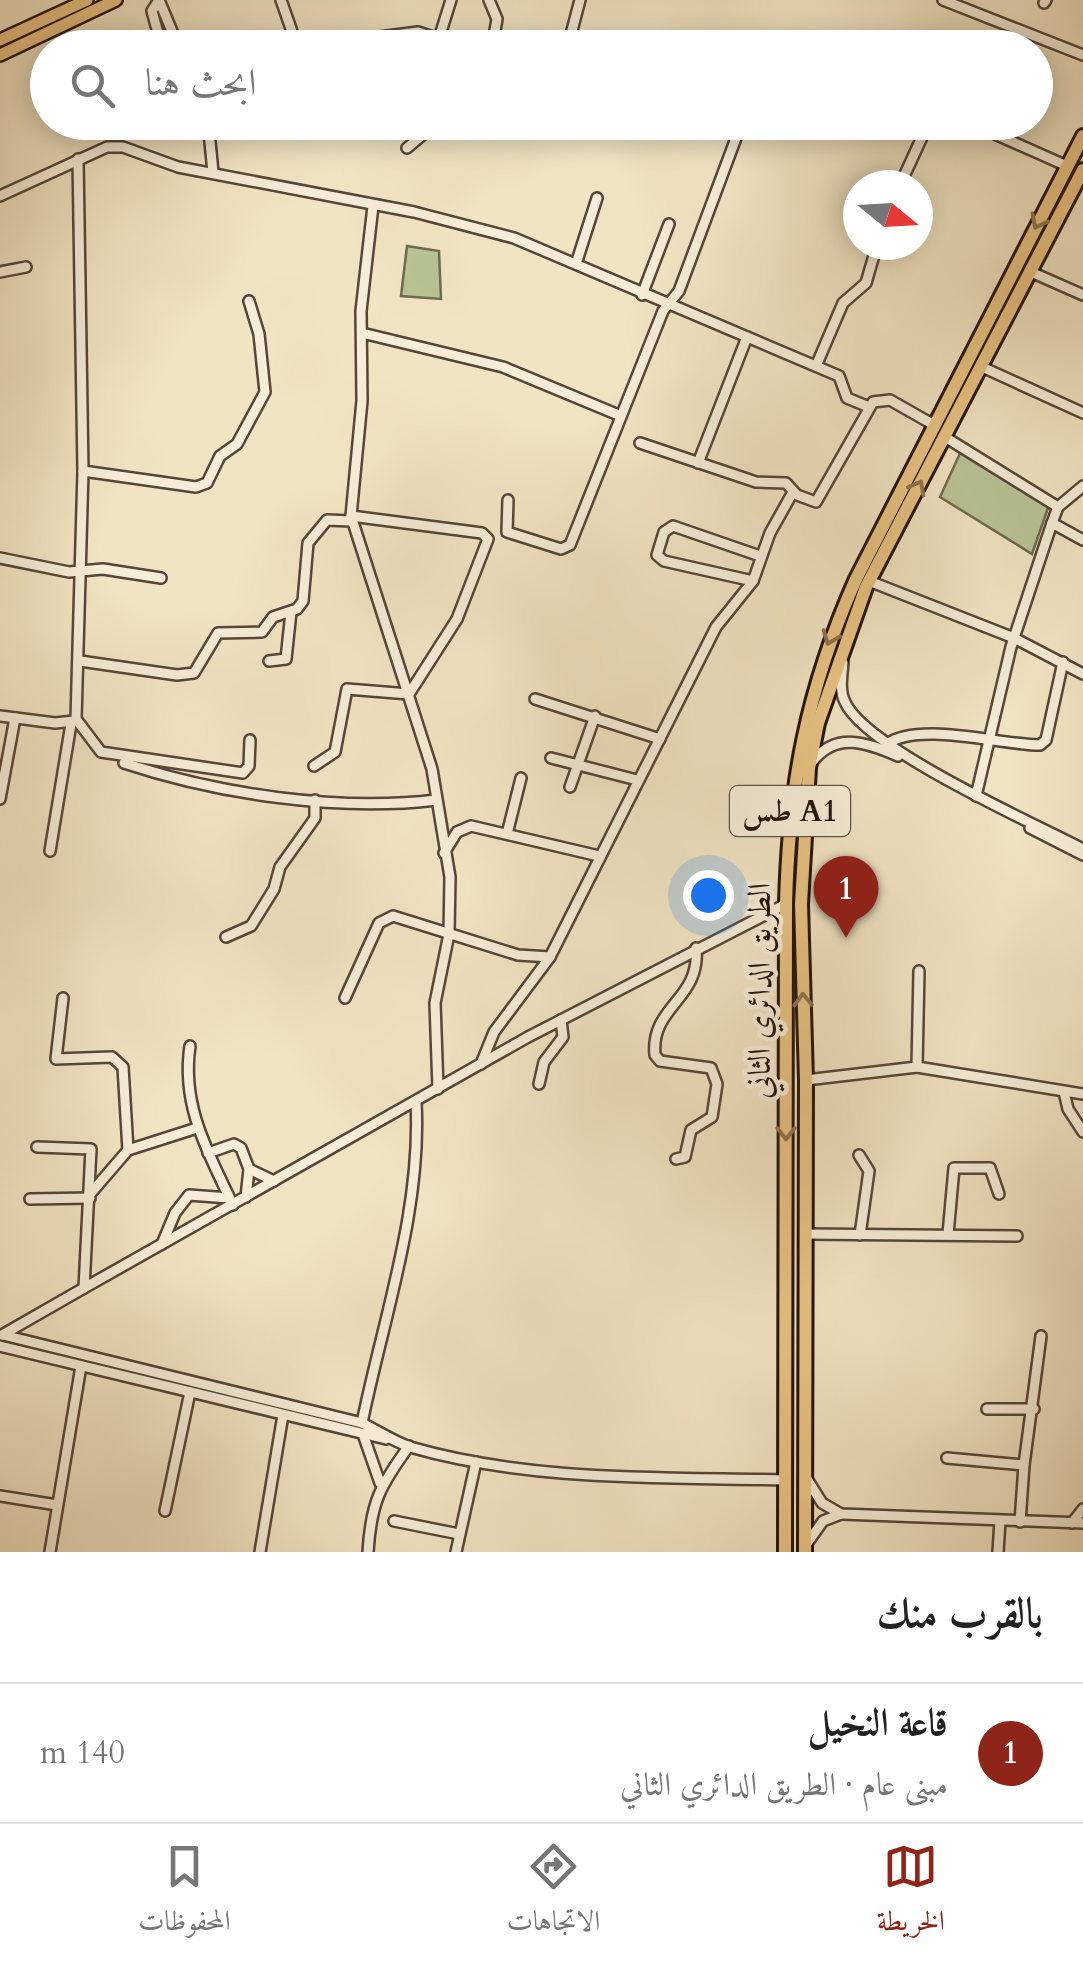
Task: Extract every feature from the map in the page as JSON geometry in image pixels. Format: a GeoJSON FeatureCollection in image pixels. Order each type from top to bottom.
{"type":"FeatureCollection","features":[{"type":"Feature","properties":{"kind":"highway","name":"الطريق الدائري الثاني"},"geometry":{"type":"LineString","coordinates":[[785,1552],[786,904],[794,778],[816,681],[856,579],[1083,136]]}},
{"type":"Feature","properties":{"kind":"highway","name":"الطريق الدائري الثاني"},"geometry":{"type":"LineString","coordinates":[[805,1550],[806,1080],[801,855],[809,768],[818,723],[870,580],[1082,174]]}},
{"type":"Feature","properties":{"kind":"highway"},"geometry":{"type":"LineString","coordinates":[[786,1242],[791,1263],[798,1263],[806,1234]]}},
{"type":"Feature","properties":{"kind":"highway"},"geometry":{"type":"LineString","coordinates":[[785,1368],[790,1342],[793,1336],[799,1338],[806,1477]]}},
{"type":"Feature","properties":{"kind":"main road"},"geometry":{"type":"LineString","coordinates":[[0,40],[87,0]]}},
{"type":"Feature","properties":{"kind":"main road"},"geometry":{"type":"LineString","coordinates":[[53,30],[116,0]]}},
{"type":"Feature","properties":{"kind":"main road"},"geometry":{"type":"LineString","coordinates":[[0,55],[30,41]]}},
{"type":"Feature","properties":{"kind":"street"},"geometry":{"type":"LineString","coordinates":[[157,30],[152,11],[159,0]]}},
{"type":"Feature","properties":{"kind":"street"},"geometry":{"type":"LineString","coordinates":[[159,0],[172,30]]}},
{"type":"Feature","properties":{"kind":"street"},"geometry":{"type":"LineString","coordinates":[[281,0],[291,30]]}},
{"type":"Feature","properties":{"kind":"street"},"geometry":{"type":"LineString","coordinates":[[442,30],[451,0]]}},
{"type":"Feature","properties":{"kind":"street"},"geometry":{"type":"LineString","coordinates":[[489,0],[498,19],[496,30]]}},
{"type":"Feature","properties":{"kind":"street"},"geometry":{"type":"LineString","coordinates":[[572,30],[580,0]]}},
{"type":"Feature","properties":{"kind":"street"},"geometry":{"type":"LineString","coordinates":[[944,0],[1021,30]]}},
{"type":"Feature","properties":{"kind":"street"},"geometry":{"type":"LineString","coordinates":[[1053,42],[1083,54]]}},
{"type":"Feature","properties":{"kind":"street"},"geometry":{"type":"LineString","coordinates":[[209,140],[212,172]]}},
{"type":"Feature","properties":{"kind":"street"},"geometry":{"type":"LineString","coordinates":[[407,148],[416,140]]}},
{"type":"Feature","properties":{"kind":"street"},"geometry":{"type":"LineString","coordinates":[[508,500],[507,532],[566,548],[573,540],[667,306],[679,291],[735,140]]}},
{"type":"Feature","properties":{"kind":"street"},"geometry":{"type":"LineString","coordinates":[[907,170],[921,140]]}},
{"type":"Feature","properties":{"kind":"street"},"geometry":{"type":"LineString","coordinates":[[1008,140],[1067,166]]}},
{"type":"Feature","properties":{"kind":"street"},"geometry":{"type":"LineString","coordinates":[[0,196],[107,147],[122,147],[167,164],[495,231],[816,366],[841,378],[850,401],[868,408]]}},
{"type":"Feature","properties":{"kind":"street"},"geometry":{"type":"LineString","coordinates":[[50,851],[74,721],[80,661],[83,471],[78,160]]}},
{"type":"Feature","properties":{"kind":"street"},"geometry":{"type":"LineString","coordinates":[[576,264],[597,198]]}},
{"type":"Feature","properties":{"kind":"street"},"geometry":{"type":"LineString","coordinates":[[374,206],[362,333],[361,418],[351,477],[351,518],[432,769],[450,877],[449,934],[435,1003],[438,1089]]}},
{"type":"Feature","properties":{"kind":"street"},"geometry":{"type":"LineString","coordinates":[[642,295],[669,224]]}},
{"type":"Feature","properties":{"kind":"street"},"geometry":{"type":"LineString","coordinates":[[816,366],[843,303],[866,282],[873,260]]}},
{"type":"Feature","properties":{"kind":"street"},"geometry":{"type":"LineString","coordinates":[[0,272],[26,267]]}},
{"type":"Feature","properties":{"kind":"street"},"geometry":{"type":"LineString","coordinates":[[1031,272],[1083,295]]}},
{"type":"Feature","properties":{"kind":"street"},"geometry":{"type":"LineString","coordinates":[[83,471],[196,487],[206,483],[220,456],[237,444],[265,392],[260,334],[249,300]]}},
{"type":"Feature","properties":{"kind":"street"},"geometry":{"type":"LineString","coordinates":[[362,333],[503,367],[621,416]]}},
{"type":"Feature","properties":{"kind":"street"},"geometry":{"type":"LineString","coordinates":[[698,463],[747,337]]}},
{"type":"Feature","properties":{"kind":"street"},"geometry":{"type":"LineString","coordinates":[[982,366],[1083,413]]}},
{"type":"Feature","properties":{"kind":"street"},"geometry":{"type":"LineString","coordinates":[[640,442],[756,482],[786,484],[816,502],[822,498],[840,455],[868,408],[879,399],[890,400],[934,426]]}},
{"type":"Feature","properties":{"kind":"street"},"geometry":{"type":"LineString","coordinates":[[946,437],[1058,507]]}},
{"type":"Feature","properties":{"kind":"street"},"geometry":{"type":"LineString","coordinates":[[976,796],[1014,638],[1052,523],[1058,507],[1083,486]]}},
{"type":"Feature","properties":{"kind":"street"},"geometry":{"type":"LineString","coordinates":[[481,1064],[494,1032],[550,957],[724,612],[754,582],[760,556],[794,492]]}},
{"type":"Feature","properties":{"kind":"street"},"geometry":{"type":"LineString","coordinates":[[80,661],[189,675],[201,666],[218,633],[262,632],[272,617],[291,612],[302,601],[312,532],[327,520],[351,518],[482,533],[488,539],[457,619],[409,694]]}},
{"type":"Feature","properties":{"kind":"street"},"geometry":{"type":"LineString","coordinates":[[1052,523],[1083,540]]}},
{"type":"Feature","properties":{"kind":"street"},"geometry":{"type":"LineString","coordinates":[[754,582],[664,562],[658,555],[664,532],[673,526],[760,556]]}},
{"type":"Feature","properties":{"kind":"street"},"geometry":{"type":"LineString","coordinates":[[0,558],[69,572],[161,578]]}},
{"type":"Feature","properties":{"kind":"street"},"geometry":{"type":"LineString","coordinates":[[870,580],[1014,638],[1083,674]]}},
{"type":"Feature","properties":{"kind":"street"},"geometry":{"type":"LineString","coordinates":[[269,661],[286,658],[291,612]]}},
{"type":"Feature","properties":{"kind":"street"},"geometry":{"type":"LineString","coordinates":[[847,642],[845,703],[861,725],[976,796],[1083,852]]}},
{"type":"Feature","properties":{"kind":"street"},"geometry":{"type":"LineString","coordinates":[[887,744],[900,736],[1044,744],[1063,662]]}},
{"type":"Feature","properties":{"kind":"street"},"geometry":{"type":"LineString","coordinates":[[314,766],[335,752],[348,688],[409,694]]}},
{"type":"Feature","properties":{"kind":"street"},"geometry":{"type":"LineString","coordinates":[[535,699],[660,739]]}},
{"type":"Feature","properties":{"kind":"street"},"geometry":{"type":"LineString","coordinates":[[0,716],[74,721],[93,746],[126,764],[179,776],[374,807],[436,800]]}},
{"type":"Feature","properties":{"kind":"street"},"geometry":{"type":"LineString","coordinates":[[570,787],[595,716]]}},
{"type":"Feature","properties":{"kind":"street"},"geometry":{"type":"LineString","coordinates":[[0,799],[15,718]]}},
{"type":"Feature","properties":{"kind":"street"},"geometry":{"type":"LineString","coordinates":[[113,756],[243,774],[249,766],[250,740]]}},
{"type":"Feature","properties":{"kind":"street"},"geometry":{"type":"LineString","coordinates":[[809,768],[822,750],[840,741],[873,747],[915,763],[1083,852]]}},
{"type":"Feature","properties":{"kind":"street"},"geometry":{"type":"LineString","coordinates":[[551,758],[637,780]]}},
{"type":"Feature","properties":{"kind":"street"},"geometry":{"type":"LineString","coordinates":[[507,834],[522,778]]}},
{"type":"Feature","properties":{"kind":"street"},"geometry":{"type":"LineString","coordinates":[[226,937],[245,932],[265,904],[280,866],[315,818],[315,800]]}},
{"type":"Feature","properties":{"kind":"street"},"geometry":{"type":"LineString","coordinates":[[444,853],[464,827],[599,856]]}},
{"type":"Feature","properties":{"kind":"street"},"geometry":{"type":"LineString","coordinates":[[1,1336],[162,1245],[231,1201],[246,1197],[561,1020],[786,904]]}},
{"type":"Feature","properties":{"kind":"street"},"geometry":{"type":"LineString","coordinates":[[345,998],[386,918],[393,916],[518,955],[550,957]]}},
{"type":"Feature","properties":{"kind":"street"},"geometry":{"type":"LineString","coordinates":[[676,1159],[686,1157],[691,1130],[712,1117],[717,1084],[710,1068],[660,1061],[654,1055],[660,1022],[693,984],[696,948]]}},
{"type":"Feature","properties":{"kind":"street"},"geometry":{"type":"LineString","coordinates":[[917,1067],[919,971]]}},
{"type":"Feature","properties":{"kind":"street"},"geometry":{"type":"LineString","coordinates":[[63,998],[56,1058],[112,1057],[121,1062],[128,1150]]}},
{"type":"Feature","properties":{"kind":"street"},"geometry":{"type":"LineString","coordinates":[[539,1084],[544,1062],[561,1041],[561,1020]]}},
{"type":"Feature","properties":{"kind":"street"},"geometry":{"type":"LineString","coordinates":[[190,1046],[186,1076],[197,1128],[231,1201]]}},
{"type":"Feature","properties":{"kind":"street"},"geometry":{"type":"LineString","coordinates":[[806,1080],[917,1067],[1045,1084],[1083,1094]]}},
{"type":"Feature","properties":{"kind":"street"},"geometry":{"type":"LineString","coordinates":[[1064,1092],[1068,1110],[1083,1132]]}},
{"type":"Feature","properties":{"kind":"street"},"geometry":{"type":"LineString","coordinates":[[362,1424],[400,1255],[416,1149],[416,1102]]}},
{"type":"Feature","properties":{"kind":"street"},"geometry":{"type":"LineString","coordinates":[[30,1199],[91,1196],[128,1150],[197,1128]]}},
{"type":"Feature","properties":{"kind":"street"},"geometry":{"type":"LineString","coordinates":[[208,1153],[238,1145],[250,1169],[246,1197]]}},
{"type":"Feature","properties":{"kind":"street"},"geometry":{"type":"LineString","coordinates":[[37,1147],[89,1147],[91,1196],[84,1288]]}},
{"type":"Feature","properties":{"kind":"street"},"geometry":{"type":"LineString","coordinates":[[859,1155],[869,1171],[860,1235]]}},
{"type":"Feature","properties":{"kind":"street"},"geometry":{"type":"LineString","coordinates":[[948,1234],[954,1168],[990,1168],[999,1194]]}},
{"type":"Feature","properties":{"kind":"street"},"geometry":{"type":"LineString","coordinates":[[250,1169],[274,1181]]}},
{"type":"Feature","properties":{"kind":"street"},"geometry":{"type":"LineString","coordinates":[[162,1245],[167,1227],[189,1196],[231,1201]]}},
{"type":"Feature","properties":{"kind":"street"},"geometry":{"type":"LineString","coordinates":[[806,1234],[1017,1236]]}},
{"type":"Feature","properties":{"kind":"street"},"geometry":{"type":"LineString","coordinates":[[1,1336],[362,1424],[391,1440]]}},
{"type":"Feature","properties":{"kind":"street"},"geometry":{"type":"LineString","coordinates":[[1020,1522],[1041,1336]]}},
{"type":"Feature","properties":{"kind":"street"},"geometry":{"type":"LineString","coordinates":[[0,1346],[476,1462],[592,1476],[786,1480]]}},
{"type":"Feature","properties":{"kind":"street"},"geometry":{"type":"LineString","coordinates":[[50,1552],[81,1366]]}},
{"type":"Feature","properties":{"kind":"street"},"geometry":{"type":"LineString","coordinates":[[164,1512],[190,1392]]}},
{"type":"Feature","properties":{"kind":"street"},"geometry":{"type":"LineString","coordinates":[[987,1409],[1034,1409]]}},
{"type":"Feature","properties":{"kind":"street"},"geometry":{"type":"LineString","coordinates":[[260,1552],[283,1415]]}},
{"type":"Feature","properties":{"kind":"street"},"geometry":{"type":"LineString","coordinates":[[364,1436],[380,1483]]}},
{"type":"Feature","properties":{"kind":"street"},"geometry":{"type":"LineString","coordinates":[[368,1552],[372,1510],[380,1483],[409,1446]]}},
{"type":"Feature","properties":{"kind":"street"},"geometry":{"type":"LineString","coordinates":[[947,1458],[1024,1465]]}},
{"type":"Feature","properties":{"kind":"street"},"geometry":{"type":"LineString","coordinates":[[456,1552],[476,1462]]}},
{"type":"Feature","properties":{"kind":"street"},"geometry":{"type":"LineString","coordinates":[[806,1477],[822,1503],[842,1514]]}},
{"type":"Feature","properties":{"kind":"street"},"geometry":{"type":"LineString","coordinates":[[0,1496],[57,1505]]}},
{"type":"Feature","properties":{"kind":"street"},"geometry":{"type":"LineString","coordinates":[[805,1550],[823,1521],[842,1514],[1078,1523],[1083,1509]]}},
{"type":"Feature","properties":{"kind":"street"},"geometry":{"type":"LineString","coordinates":[[394,1520],[459,1534]]}},
{"type":"Feature","properties":{"kind":"street"},"geometry":{"type":"LineString","coordinates":[[998,1552],[1000,1521]]}},
{"type":"Feature","properties":{"kind":"green space"},"geometry":{"type":"Polygon","coordinates":[[[407,246],[439,251],[441,299],[401,296],[407,246]]]}},
{"type":"Feature","properties":{"kind":"green space"},"geometry":{"type":"Polygon","coordinates":[[[962,449],[1049,505],[1032,554],[940,497],[962,449]]]}},
{"type":"Feature","properties":{"kind":"place","name":"قاعة النخيل"},"geometry":{"type":"Point","coordinates":[846,938]}}]}
